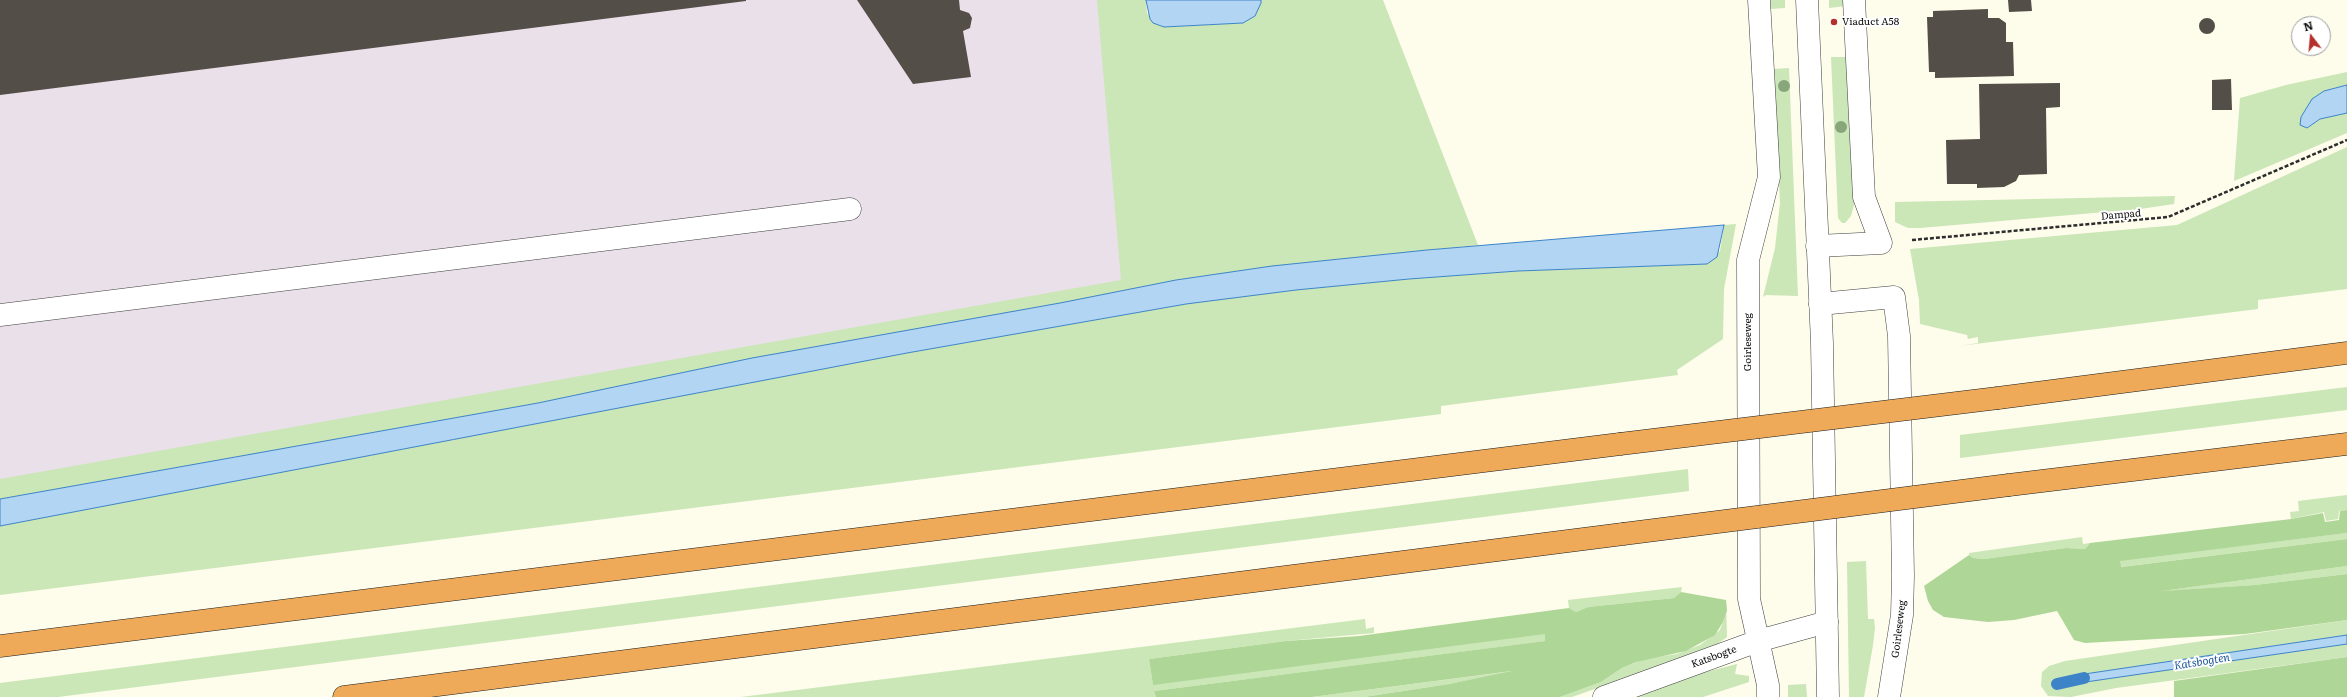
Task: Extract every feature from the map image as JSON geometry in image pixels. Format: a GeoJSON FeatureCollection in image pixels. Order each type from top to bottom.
{"type":"FeatureCollection","features":[{"type":"Feature","properties":{"kind":"highway"},"geometry":{"type":"LineString","coordinates":[[0,646],[1998,398],[2347,353]]}},
{"type":"Feature","properties":{"kind":"highway"},"geometry":{"type":"LineString","coordinates":[[344,697],[2009,485],[2347,444]]}},
{"type":"Feature","properties":{"kind":"street","name":"Goirleseweg"},"geometry":{"type":"LineString","coordinates":[[1758,0],[1769,177],[1748,260],[1749,599],[1768,691]]}},
{"type":"Feature","properties":{"kind":"street"},"geometry":{"type":"LineString","coordinates":[[1807,0],[1820,304],[1828,697]]}},
{"type":"Feature","properties":{"kind":"street"},"geometry":{"type":"LineString","coordinates":[[1817,246],[1881,243],[1864,197],[1854,0]]}},
{"type":"Feature","properties":{"kind":"street"},"geometry":{"type":"LineString","coordinates":[[0,315],[850,209]]}},
{"type":"Feature","properties":{"kind":"street","name":"Goirleseweg"},"geometry":{"type":"LineString","coordinates":[[1820,304],[1894,297],[1899,336],[1903,576],[1902,615],[1889,697]]}},
{"type":"Feature","properties":{"kind":"street","name":"Katsbogte"},"geometry":{"type":"LineString","coordinates":[[1604,697],[1758,641],[1827,622]]}},
{"type":"Feature","properties":{"kind":"path","name":"Dampad"},"geometry":{"type":"LineString","coordinates":[[1881,243],[2168,217],[2347,140]]}},
{"type":"Feature","properties":{"kind":"shaded area"},"geometry":{"type":"Polygon","coordinates":[[[0,0],[1122,0],[1153,305],[0,484],[0,0]]]}},
{"type":"Feature","properties":{"kind":"green space"},"geometry":{"type":"Polygon","coordinates":[[[1097,0],[1146,0],[1147,13],[1158,25],[1164,27],[1243,23],[1261,3],[1261,0],[1383,0],[1478,245],[1272,266],[1176,280],[1060,303],[752,358],[538,403],[0,499],[0,479],[1121,280],[1097,0]]]}},
{"type":"Feature","properties":{"kind":"green space"},"geometry":{"type":"Polygon","coordinates":[[[1771,0],[1785,0],[1785,8],[1771,9],[1771,0]]]}},
{"type":"Feature","properties":{"kind":"green space"},"geometry":{"type":"Polygon","coordinates":[[[1829,0],[1845,0],[1846,6],[1829,8],[1829,0]]]}},
{"type":"Feature","properties":{"kind":"green space"},"geometry":{"type":"Polygon","coordinates":[[[1831,57],[1849,57],[1854,205],[1851,216],[1845,223],[1842,223],[1838,218],[1831,57]]]}},
{"type":"Feature","properties":{"kind":"green space"},"geometry":{"type":"Polygon","coordinates":[[[1789,68],[1798,296],[1766,295],[1763,297],[1775,248],[1780,203],[1774,69],[1789,68]]]}},
{"type":"Feature","properties":{"kind":"green space"},"geometry":{"type":"Polygon","coordinates":[[[2347,72],[2347,85],[2324,91],[2307,128],[2320,119],[2347,113],[2347,133],[2234,181],[2240,98],[2286,85],[2347,72]]]}},
{"type":"Feature","properties":{"kind":"green space"},"geometry":{"type":"Polygon","coordinates":[[[2347,147],[2347,289],[2258,300],[2258,309],[1959,346],[1978,343],[1978,337],[1968,339],[1967,335],[1920,324],[1919,300],[1910,249],[2177,225],[2347,147]]]}},
{"type":"Feature","properties":{"kind":"green space"},"geometry":{"type":"Polygon","coordinates":[[[2175,196],[2174,204],[2140,209],[1920,228],[1908,228],[1895,222],[1895,202],[2175,196]]]}},
{"type":"Feature","properties":{"kind":"green space"},"geometry":{"type":"Polygon","coordinates":[[[1736,224],[1724,289],[1723,339],[1677,370],[1678,375],[1441,406],[1441,414],[0,595],[0,526],[907,353],[1186,304],[1296,290],[1409,279],[1518,271],[1707,264],[1720,251],[1724,225],[1736,224]]]}},
{"type":"Feature","properties":{"kind":"green space"},"geometry":{"type":"Polygon","coordinates":[[[2347,387],[2347,410],[1960,458],[1960,435],[2347,387]]]}},
{"type":"Feature","properties":{"kind":"green space"},"geometry":{"type":"Polygon","coordinates":[[[1688,469],[1689,491],[58,697],[0,697],[0,683],[1688,469]]]}},
{"type":"Feature","properties":{"kind":"green space"},"geometry":{"type":"Polygon","coordinates":[[[2347,495],[2347,510],[2339,511],[2338,519],[2326,521],[2324,512],[2291,519],[2290,512],[2299,511],[2298,501],[2347,495]]]}},
{"type":"Feature","properties":{"kind":"green space"},"geometry":{"type":"Polygon","coordinates":[[[2347,510],[2347,533],[2120,561],[2121,567],[2347,539],[2347,566],[2162,591],[2255,585],[2347,574],[2347,620],[2245,634],[2085,643],[2074,640],[2057,611],[2014,620],[1988,622],[1944,617],[1933,610],[1928,601],[1924,586],[1969,555],[1973,558],[1984,559],[2066,548],[2085,549],[2090,543],[2291,519],[2323,513],[2325,522],[2339,520],[2340,511],[2347,510]]]}},
{"type":"Feature","properties":{"kind":"green space"},"geometry":{"type":"Polygon","coordinates":[[[2347,533],[2347,539],[2120,567],[2120,560],[2347,533]]]}},
{"type":"Feature","properties":{"kind":"green space"},"geometry":{"type":"Polygon","coordinates":[[[2082,537],[2083,544],[2090,543],[2085,549],[2066,548],[1984,559],[1973,558],[1969,555],[1969,553],[2082,537]]]}},
{"type":"Feature","properties":{"kind":"green space"},"geometry":{"type":"Polygon","coordinates":[[[1866,561],[1868,619],[1874,619],[1875,628],[1873,645],[1864,697],[1849,697],[1847,562],[1866,561]]]}},
{"type":"Feature","properties":{"kind":"green space"},"geometry":{"type":"Polygon","coordinates":[[[2347,566],[2347,574],[2255,585],[2154,592],[2347,566]]]}},
{"type":"Feature","properties":{"kind":"green space"},"geometry":{"type":"Polygon","coordinates":[[[1682,587],[1681,592],[1674,598],[1588,607],[1576,612],[1569,608],[1568,600],[1682,587]]]}},
{"type":"Feature","properties":{"kind":"green space"},"geometry":{"type":"Polygon","coordinates":[[[1681,592],[1726,600],[1727,611],[1723,622],[1715,635],[1686,651],[1636,662],[1622,668],[1601,682],[1560,697],[1364,697],[1449,684],[1512,671],[1312,697],[1156,697],[1154,691],[1545,641],[1545,634],[1153,685],[1149,659],[1286,641],[1359,636],[1569,608],[1576,612],[1588,607],[1674,598],[1681,592]]]}},
{"type":"Feature","properties":{"kind":"green space"},"geometry":{"type":"Polygon","coordinates":[[[1726,613],[1727,637],[1713,647],[1572,697],[1560,697],[1601,682],[1622,668],[1643,659],[1677,654],[1700,645],[1720,630],[1726,613]]]}},
{"type":"Feature","properties":{"kind":"green space"},"geometry":{"type":"Polygon","coordinates":[[[1365,619],[1366,629],[1374,627],[1374,633],[1286,641],[1149,659],[1153,684],[1545,633],[1546,641],[1154,691],[1156,697],[741,697],[1365,619]]]}},
{"type":"Feature","properties":{"kind":"green space"},"geometry":{"type":"Polygon","coordinates":[[[2347,620],[2347,635],[2071,676],[2072,684],[2347,644],[2347,657],[2116,688],[2071,697],[2048,696],[2041,686],[2042,672],[2049,666],[2065,661],[2347,620]]]}},
{"type":"Feature","properties":{"kind":"green space"},"geometry":{"type":"Polygon","coordinates":[[[2347,657],[2347,697],[2174,697],[2174,681],[2347,657]]]}},
{"type":"Feature","properties":{"kind":"green space"},"geometry":{"type":"Polygon","coordinates":[[[1737,664],[1735,674],[1749,676],[1749,682],[1703,697],[1633,697],[1694,675],[1737,664]]]}},
{"type":"Feature","properties":{"kind":"green space"},"geometry":{"type":"Polygon","coordinates":[[[1521,670],[1449,684],[1364,697],[1312,697],[1521,670]]]}},
{"type":"Feature","properties":{"kind":"green space"},"geometry":{"type":"Polygon","coordinates":[[[1806,684],[1807,697],[1788,697],[1788,685],[1806,684]]]}},
{"type":"Feature","properties":{"kind":"water"},"geometry":{"type":"Polygon","coordinates":[[[1146,0],[1261,0],[1261,3],[1255,16],[1243,23],[1164,27],[1153,23],[1150,19],[1146,0]]]}},
{"type":"Feature","properties":{"kind":"water"},"geometry":{"type":"Polygon","coordinates":[[[2347,85],[2347,113],[2320,119],[2307,128],[2300,125],[2301,117],[2312,99],[2324,91],[2347,85]]]}},
{"type":"Feature","properties":{"kind":"water"},"geometry":{"type":"Polygon","coordinates":[[[1724,225],[1717,257],[1707,264],[1518,271],[1409,279],[1296,290],[1186,304],[907,353],[0,526],[0,499],[538,403],[752,358],[1060,303],[1176,280],[1272,266],[1427,250],[1724,225]]]}},
{"type":"Feature","properties":{"kind":"water"},"geometry":{"type":"Polygon","coordinates":[[[2347,635],[2347,644],[2072,684],[2067,681],[2071,676],[2347,635]]]}},
{"type":"Feature","properties":{"kind":"building"},"geometry":{"type":"Polygon","coordinates":[[[0,0],[746,0],[746,1],[0,95],[0,0]]]}},
{"type":"Feature","properties":{"kind":"building"},"geometry":{"type":"Polygon","coordinates":[[[857,0],[959,0],[960,10],[969,13],[972,18],[970,28],[963,31],[971,77],[913,84],[857,0]]]}},
{"type":"Feature","properties":{"kind":"building"},"geometry":{"type":"Polygon","coordinates":[[[2008,0],[2031,0],[2032,11],[2009,12],[2008,0]]]}},
{"type":"Feature","properties":{"kind":"building"},"geometry":{"type":"Polygon","coordinates":[[[1988,9],[1988,18],[1999,18],[2006,23],[2006,42],[2013,42],[2014,76],[1935,78],[1935,72],[1929,72],[1927,17],[1933,17],[1933,11],[1988,9]]]}},
{"type":"Feature","properties":{"kind":"building"},"geometry":{"type":"Polygon","coordinates":[[[2204,18],[2210,18],[2215,23],[2213,32],[2210,34],[2204,34],[2199,29],[2199,23],[2204,18]]]}},
{"type":"Feature","properties":{"kind":"building"},"geometry":{"type":"Polygon","coordinates":[[[2231,79],[2232,110],[2212,110],[2212,80],[2231,79]]]}},
{"type":"Feature","properties":{"kind":"building"},"geometry":{"type":"Polygon","coordinates":[[[2060,83],[2060,107],[2046,108],[2047,174],[2019,175],[2016,181],[2004,187],[1977,188],[1977,184],[1947,184],[1946,140],[1980,139],[1979,84],[2060,83]]]}},
{"type":"Feature","properties":{"kind":"waterway","name":"Katsbogten"},"geometry":{"type":"LineString","coordinates":[[2057,684],[2084,678]]}},
{"type":"Feature","properties":{"kind":"place","name":"Viaduct A58"},"geometry":{"type":"Point","coordinates":[1834,22]}}]}
